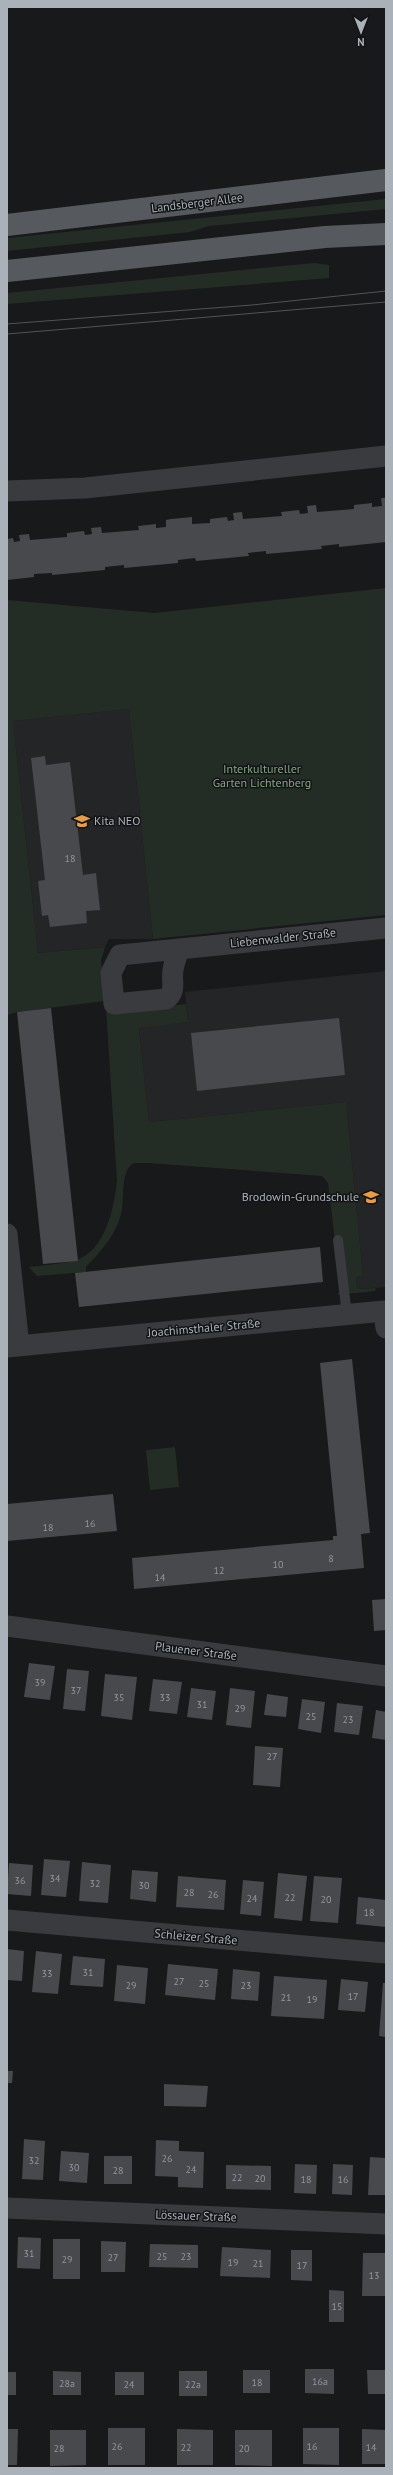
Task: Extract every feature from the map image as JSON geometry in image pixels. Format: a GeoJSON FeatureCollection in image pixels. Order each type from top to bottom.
{"type":"FeatureCollection","features":[{"type":"Feature","properties":{"kind":"main road","name":"Landsberger Allee"},"geometry":{"type":"LineString","coordinates":[[7,225],[386,180]]}},
{"type":"Feature","properties":{"kind":"main road"},"geometry":{"type":"LineString","coordinates":[[7,271],[325,237],[386,234]]}},
{"type":"Feature","properties":{"kind":"street"},"geometry":{"type":"LineString","coordinates":[[7,491],[85,488],[386,456]]}},
{"type":"Feature","properties":{"kind":"street","name":"Liebenwalder Straße"},"geometry":{"type":"LineString","coordinates":[[179,949],[386,928]]}},
{"type":"Feature","properties":{"kind":"street"},"geometry":{"type":"LineString","coordinates":[[7,1234],[13,1346]]}},
{"type":"Feature","properties":{"kind":"street","name":"Joachimsthaler Straße"},"geometry":{"type":"LineString","coordinates":[[13,1346],[347,1315],[385,1320]]}},
{"type":"Feature","properties":{"kind":"street","name":"Plauener Straße"},"geometry":{"type":"LineString","coordinates":[[7,1626],[386,1676]]}},
{"type":"Feature","properties":{"kind":"street","name":"Schleizer Straße"},"geometry":{"type":"LineString","coordinates":[[7,1920],[386,1953]]}},
{"type":"Feature","properties":{"kind":"street","name":"Lössauer Straße"},"geometry":{"type":"LineString","coordinates":[[7,2208],[386,2224]]}},
{"type":"Feature","properties":{"kind":"lane"},"geometry":{"type":"LineString","coordinates":[[338,1240],[347,1315]]}},
{"type":"Feature","properties":{"kind":"shaded area","name":"Kita NEO"},"geometry":{"type":"Polygon","coordinates":[[[129,709],[153,939],[109,939],[105,947],[38,953],[13,721],[129,709]]]}},
{"type":"Feature","properties":{"kind":"shaded area","name":"Brodowin-Grundschule"},"geometry":{"type":"Polygon","coordinates":[[[386,971],[386,1287],[357,1289],[356,1277],[363,1276],[346,1102],[149,1122],[139,1027],[188,1022],[185,992],[386,971]]]}},
{"type":"Feature","properties":{"kind":"green space"},"geometry":{"type":"Polygon","coordinates":[[[386,199],[386,209],[209,226],[190,232],[7,251],[7,238],[386,199]]]}},
{"type":"Feature","properties":{"kind":"green space"},"geometry":{"type":"Polygon","coordinates":[[[314,263],[329,265],[329,278],[7,304],[7,293],[314,263]]]}},
{"type":"Feature","properties":{"kind":"green space","name":"Interkultureller Garten Lichtenberg"},"geometry":{"type":"Polygon","coordinates":[[[386,588],[386,915],[153,939],[129,709],[13,721],[38,953],[105,947],[101,960],[105,1001],[17,1012],[7,1015],[7,600],[154,613],[386,588]]]}},
{"type":"Feature","properties":{"kind":"green space"},"geometry":{"type":"Polygon","coordinates":[[[186,1004],[188,1022],[139,1028],[149,1122],[346,1102],[363,1276],[356,1277],[357,1289],[376,1288],[375,1291],[337,1295],[341,1290],[328,1183],[322,1176],[149,1163],[134,1163],[127,1171],[124,1183],[122,1209],[117,1226],[103,1248],[86,1267],[86,1272],[37,1276],[29,1267],[77,1260],[87,1255],[102,1237],[111,1215],[117,1181],[106,1007],[116,1012],[186,1004]]]}},
{"type":"Feature","properties":{"kind":"green space"},"geometry":{"type":"Polygon","coordinates":[[[175,1447],[179,1487],[150,1490],[146,1450],[175,1447]]]}},
{"type":"Feature","properties":{"kind":"building"},"geometry":{"type":"Polygon","coordinates":[[[381,498],[386,498],[386,542],[339,547],[339,544],[321,546],[322,549],[266,554],[266,551],[248,553],[249,556],[196,561],[195,558],[178,560],[178,563],[124,568],[124,565],[105,567],[105,570],[52,575],[52,573],[34,574],[34,577],[7,580],[7,539],[13,538],[14,542],[20,541],[19,535],[29,534],[30,540],[67,537],[67,533],[84,531],[85,535],[92,534],[91,528],[101,527],[102,533],[139,530],[138,526],[156,524],[156,528],[166,527],[166,520],[192,517],[192,524],[210,523],[210,519],[227,517],[228,521],[234,520],[233,513],[242,512],[243,519],[282,516],[281,512],[299,510],[300,514],[308,513],[307,506],[316,505],[317,512],[354,509],[354,505],[372,503],[372,507],[382,506],[381,498]]]}},
{"type":"Feature","properties":{"kind":"building"},"geometry":{"type":"Polygon","coordinates":[[[45,756],[46,765],[70,762],[83,875],[96,873],[100,910],[86,911],[87,923],[50,927],[48,915],[42,916],[38,881],[45,880],[31,758],[45,756]]]}},
{"type":"Feature","properties":{"kind":"building"},"geometry":{"type":"Polygon","coordinates":[[[51,1008],[78,1261],[43,1264],[17,1012],[51,1008]]]}},
{"type":"Feature","properties":{"kind":"building"},"geometry":{"type":"Polygon","coordinates":[[[339,1018],[345,1075],[197,1091],[191,1033],[339,1018]]]}},
{"type":"Feature","properties":{"kind":"building"},"geometry":{"type":"Polygon","coordinates":[[[320,1247],[323,1282],[79,1307],[75,1273],[320,1247]]]}},
{"type":"Feature","properties":{"kind":"building"},"geometry":{"type":"Polygon","coordinates":[[[352,1359],[370,1533],[361,1534],[364,1568],[134,1589],[132,1558],[333,1540],[333,1536],[337,1536],[320,1363],[352,1359]]]}},
{"type":"Feature","properties":{"kind":"building"},"geometry":{"type":"Polygon","coordinates":[[[113,1494],[117,1531],[7,1541],[7,1504],[113,1494]]]}},
{"type":"Feature","properties":{"kind":"building"},"geometry":{"type":"Polygon","coordinates":[[[386,1599],[386,1630],[374,1631],[372,1600],[386,1599]]]}},
{"type":"Feature","properties":{"kind":"building"},"geometry":{"type":"Polygon","coordinates":[[[29,1663],[55,1666],[50,1700],[24,1697],[29,1663]]]}},
{"type":"Feature","properties":{"kind":"building"},"geometry":{"type":"Polygon","coordinates":[[[67,1669],[89,1671],[85,1711],[63,1709],[67,1669]]]}},
{"type":"Feature","properties":{"kind":"building"},"geometry":{"type":"Polygon","coordinates":[[[105,1674],[137,1677],[132,1720],[101,1716],[105,1674]]]}},
{"type":"Feature","properties":{"kind":"building"},"geometry":{"type":"Polygon","coordinates":[[[153,1679],[182,1682],[177,1714],[149,1711],[153,1679]]]}},
{"type":"Feature","properties":{"kind":"building"},"geometry":{"type":"Polygon","coordinates":[[[191,1688],[216,1691],[212,1720],[187,1717],[191,1688]]]}},
{"type":"Feature","properties":{"kind":"building"},"geometry":{"type":"Polygon","coordinates":[[[230,1688],[255,1691],[251,1728],[226,1725],[230,1688]]]}},
{"type":"Feature","properties":{"kind":"building"},"geometry":{"type":"Polygon","coordinates":[[[267,1694],[288,1697],[286,1717],[264,1715],[267,1694]]]}},
{"type":"Feature","properties":{"kind":"building"},"geometry":{"type":"Polygon","coordinates":[[[302,1699],[325,1702],[321,1733],[298,1729],[302,1699]]]}},
{"type":"Feature","properties":{"kind":"building"},"geometry":{"type":"Polygon","coordinates":[[[337,1703],[363,1706],[359,1735],[334,1732],[337,1703]]]}},
{"type":"Feature","properties":{"kind":"building"},"geometry":{"type":"Polygon","coordinates":[[[376,1710],[386,1712],[386,1740],[372,1738],[376,1710]]]}},
{"type":"Feature","properties":{"kind":"building"},"geometry":{"type":"Polygon","coordinates":[[[255,1746],[283,1748],[280,1787],[253,1785],[255,1746]]]}},
{"type":"Feature","properties":{"kind":"building"},"geometry":{"type":"Polygon","coordinates":[[[44,1859],[70,1861],[66,1897],[41,1895],[44,1859]]]}},
{"type":"Feature","properties":{"kind":"building"},"geometry":{"type":"Polygon","coordinates":[[[82,1862],[111,1865],[108,1903],[79,1901],[82,1862]]]}},
{"type":"Feature","properties":{"kind":"building"},"geometry":{"type":"Polygon","coordinates":[[[9,1863],[33,1865],[31,1896],[7,1894],[9,1863]]]}},
{"type":"Feature","properties":{"kind":"building"},"geometry":{"type":"Polygon","coordinates":[[[132,1870],[158,1872],[156,1902],[130,1899],[132,1870]]]}},
{"type":"Feature","properties":{"kind":"building"},"geometry":{"type":"Polygon","coordinates":[[[278,1873],[307,1876],[302,1921],[274,1918],[278,1873]]]}},
{"type":"Feature","properties":{"kind":"building"},"geometry":{"type":"Polygon","coordinates":[[[178,1876],[226,1880],[224,1910],[176,1907],[178,1876]]]}},
{"type":"Feature","properties":{"kind":"building"},"geometry":{"type":"Polygon","coordinates":[[[314,1876],[342,1878],[338,1923],[310,1921],[314,1876]]]}},
{"type":"Feature","properties":{"kind":"building"},"geometry":{"type":"Polygon","coordinates":[[[243,1880],[264,1882],[261,1916],[240,1914],[243,1880]]]}},
{"type":"Feature","properties":{"kind":"building"},"geometry":{"type":"Polygon","coordinates":[[[358,1897],[386,1900],[386,1927],[356,1924],[358,1897]]]}},
{"type":"Feature","properties":{"kind":"building"},"geometry":{"type":"Polygon","coordinates":[[[7,1949],[24,1951],[22,1981],[7,1980],[7,1949]]]}},
{"type":"Feature","properties":{"kind":"building"},"geometry":{"type":"Polygon","coordinates":[[[36,1951],[62,1954],[58,1994],[32,1992],[36,1951]]]}},
{"type":"Feature","properties":{"kind":"building"},"geometry":{"type":"Polygon","coordinates":[[[73,1956],[105,1959],[103,1987],[70,1985],[73,1956]]]}},
{"type":"Feature","properties":{"kind":"building"},"geometry":{"type":"Polygon","coordinates":[[[168,1964],[218,1969],[215,2000],[165,1995],[168,1964]]]}},
{"type":"Feature","properties":{"kind":"building"},"geometry":{"type":"Polygon","coordinates":[[[117,1965],[148,1968],[145,2004],[114,2001],[117,1965]]]}},
{"type":"Feature","properties":{"kind":"building"},"geometry":{"type":"Polygon","coordinates":[[[233,1969],[260,1972],[258,2001],[231,1999],[233,1969]]]}},
{"type":"Feature","properties":{"kind":"building"},"geometry":{"type":"Polygon","coordinates":[[[274,1976],[327,1980],[324,2019],[271,2016],[274,1976]]]}},
{"type":"Feature","properties":{"kind":"building"},"geometry":{"type":"Polygon","coordinates":[[[341,1979],[368,1982],[365,2012],[338,2010],[341,1979]]]}},
{"type":"Feature","properties":{"kind":"building"},"geometry":{"type":"Polygon","coordinates":[[[383,1983],[386,1983],[386,2037],[379,2036],[383,1983]]]}},
{"type":"Feature","properties":{"kind":"building"},"geometry":{"type":"Polygon","coordinates":[[[7,2071],[13,2071],[12,2083],[7,2083],[7,2071]]]}},
{"type":"Feature","properties":{"kind":"building"},"geometry":{"type":"Polygon","coordinates":[[[164,2084],[208,2086],[206,2107],[164,2106],[164,2084]]]}},
{"type":"Feature","properties":{"kind":"building"},"geometry":{"type":"Polygon","coordinates":[[[24,2139],[45,2141],[43,2180],[22,2179],[24,2139]]]}},
{"type":"Feature","properties":{"kind":"building"},"geometry":{"type":"Polygon","coordinates":[[[156,2140],[179,2141],[179,2151],[204,2152],[203,2188],[178,2187],[178,2177],[155,2176],[156,2140]]]}},
{"type":"Feature","properties":{"kind":"building"},"geometry":{"type":"Polygon","coordinates":[[[61,2151],[89,2153],[87,2183],[59,2181],[61,2151]]]}},
{"type":"Feature","properties":{"kind":"building"},"geometry":{"type":"Polygon","coordinates":[[[104,2156],[132,2156],[132,2184],[104,2184],[104,2156]]]}},
{"type":"Feature","properties":{"kind":"building"},"geometry":{"type":"Polygon","coordinates":[[[370,2157],[386,2158],[386,2195],[368,2195],[370,2157]]]}},
{"type":"Feature","properties":{"kind":"building"},"geometry":{"type":"Polygon","coordinates":[[[295,2164],[317,2165],[316,2194],[294,2193],[295,2164]]]}},
{"type":"Feature","properties":{"kind":"building"},"geometry":{"type":"Polygon","coordinates":[[[333,2164],[353,2165],[352,2195],[332,2194],[333,2164]]]}},
{"type":"Feature","properties":{"kind":"building"},"geometry":{"type":"Polygon","coordinates":[[[226,2165],[271,2166],[271,2190],[226,2189],[226,2165]]]}},
{"type":"Feature","properties":{"kind":"building"},"geometry":{"type":"Polygon","coordinates":[[[18,2237],[41,2238],[40,2269],[17,2268],[18,2237]]]}},
{"type":"Feature","properties":{"kind":"building"},"geometry":{"type":"Polygon","coordinates":[[[53,2239],[80,2239],[80,2279],[53,2279],[53,2239]]]}},
{"type":"Feature","properties":{"kind":"building"},"geometry":{"type":"Polygon","coordinates":[[[101,2241],[126,2242],[125,2272],[101,2272],[101,2241]]]}},
{"type":"Feature","properties":{"kind":"building"},"geometry":{"type":"Polygon","coordinates":[[[150,2244],[198,2245],[198,2268],[149,2267],[150,2244]]]}},
{"type":"Feature","properties":{"kind":"building"},"geometry":{"type":"Polygon","coordinates":[[[222,2247],[271,2250],[270,2278],[220,2276],[222,2247]]]}},
{"type":"Feature","properties":{"kind":"building"},"geometry":{"type":"Polygon","coordinates":[[[291,2250],[312,2250],[312,2281],[291,2280],[291,2250]]]}},
{"type":"Feature","properties":{"kind":"building"},"geometry":{"type":"Polygon","coordinates":[[[363,2253],[386,2253],[386,2296],[362,2296],[363,2253]]]}},
{"type":"Feature","properties":{"kind":"building"},"geometry":{"type":"Polygon","coordinates":[[[329,2290],[344,2291],[344,2322],[329,2322],[329,2290]]]}},
{"type":"Feature","properties":{"kind":"building"},"geometry":{"type":"Polygon","coordinates":[[[305,2369],[334,2369],[334,2394],[305,2393],[305,2369]]]}},
{"type":"Feature","properties":{"kind":"building"},"geometry":{"type":"Polygon","coordinates":[[[243,2370],[270,2370],[270,2393],[243,2393],[243,2370]]]}},
{"type":"Feature","properties":{"kind":"building"},"geometry":{"type":"Polygon","coordinates":[[[367,2370],[386,2370],[386,2394],[368,2394],[367,2370]]]}},
{"type":"Feature","properties":{"kind":"building"},"geometry":{"type":"Polygon","coordinates":[[[53,2371],[81,2372],[81,2395],[53,2395],[53,2371]]]}},
{"type":"Feature","properties":{"kind":"building"},"geometry":{"type":"Polygon","coordinates":[[[179,2371],[207,2371],[207,2396],[179,2396],[179,2371]]]}},
{"type":"Feature","properties":{"kind":"building"},"geometry":{"type":"Polygon","coordinates":[[[7,2372],[16,2372],[16,2395],[7,2395],[7,2372]]]}},
{"type":"Feature","properties":{"kind":"building"},"geometry":{"type":"Polygon","coordinates":[[[115,2372],[144,2372],[144,2395],[115,2395],[115,2372]]]}},
{"type":"Feature","properties":{"kind":"building"},"geometry":{"type":"Polygon","coordinates":[[[108,2428],[145,2428],[145,2465],[108,2465],[108,2428]]]}},
{"type":"Feature","properties":{"kind":"building"},"geometry":{"type":"Polygon","coordinates":[[[303,2428],[339,2428],[339,2465],[303,2464],[303,2428]]]}},
{"type":"Feature","properties":{"kind":"building"},"geometry":{"type":"Polygon","coordinates":[[[7,2429],[18,2429],[17,2465],[7,2465],[7,2429]]]}},
{"type":"Feature","properties":{"kind":"building"},"geometry":{"type":"Polygon","coordinates":[[[177,2429],[213,2430],[213,2465],[177,2465],[177,2429]]]}},
{"type":"Feature","properties":{"kind":"building"},"geometry":{"type":"Polygon","coordinates":[[[362,2429],[386,2430],[386,2464],[362,2464],[362,2429]]]}},
{"type":"Feature","properties":{"kind":"building"},"geometry":{"type":"Polygon","coordinates":[[[50,2430],[86,2430],[86,2465],[50,2466],[50,2430]]]}},
{"type":"Feature","properties":{"kind":"building"},"geometry":{"type":"Polygon","coordinates":[[[235,2430],[272,2430],[272,2466],[235,2465],[235,2430]]]}},
{"type":"Feature","properties":{"kind":"tram line"},"geometry":{"type":"LineString","coordinates":[[7,324],[252,305],[386,291]]}},
{"type":"Feature","properties":{"kind":"tram line"},"geometry":{"type":"LineString","coordinates":[[7,334],[386,302]]}},
{"type":"Feature","properties":{"kind":"place","name":"Kita NEO"},"geometry":{"type":"Point","coordinates":[82,821]}},
{"type":"Feature","properties":{"kind":"place","name":"Brodowin-Grundschule"},"geometry":{"type":"Point","coordinates":[371,1197]}}]}
